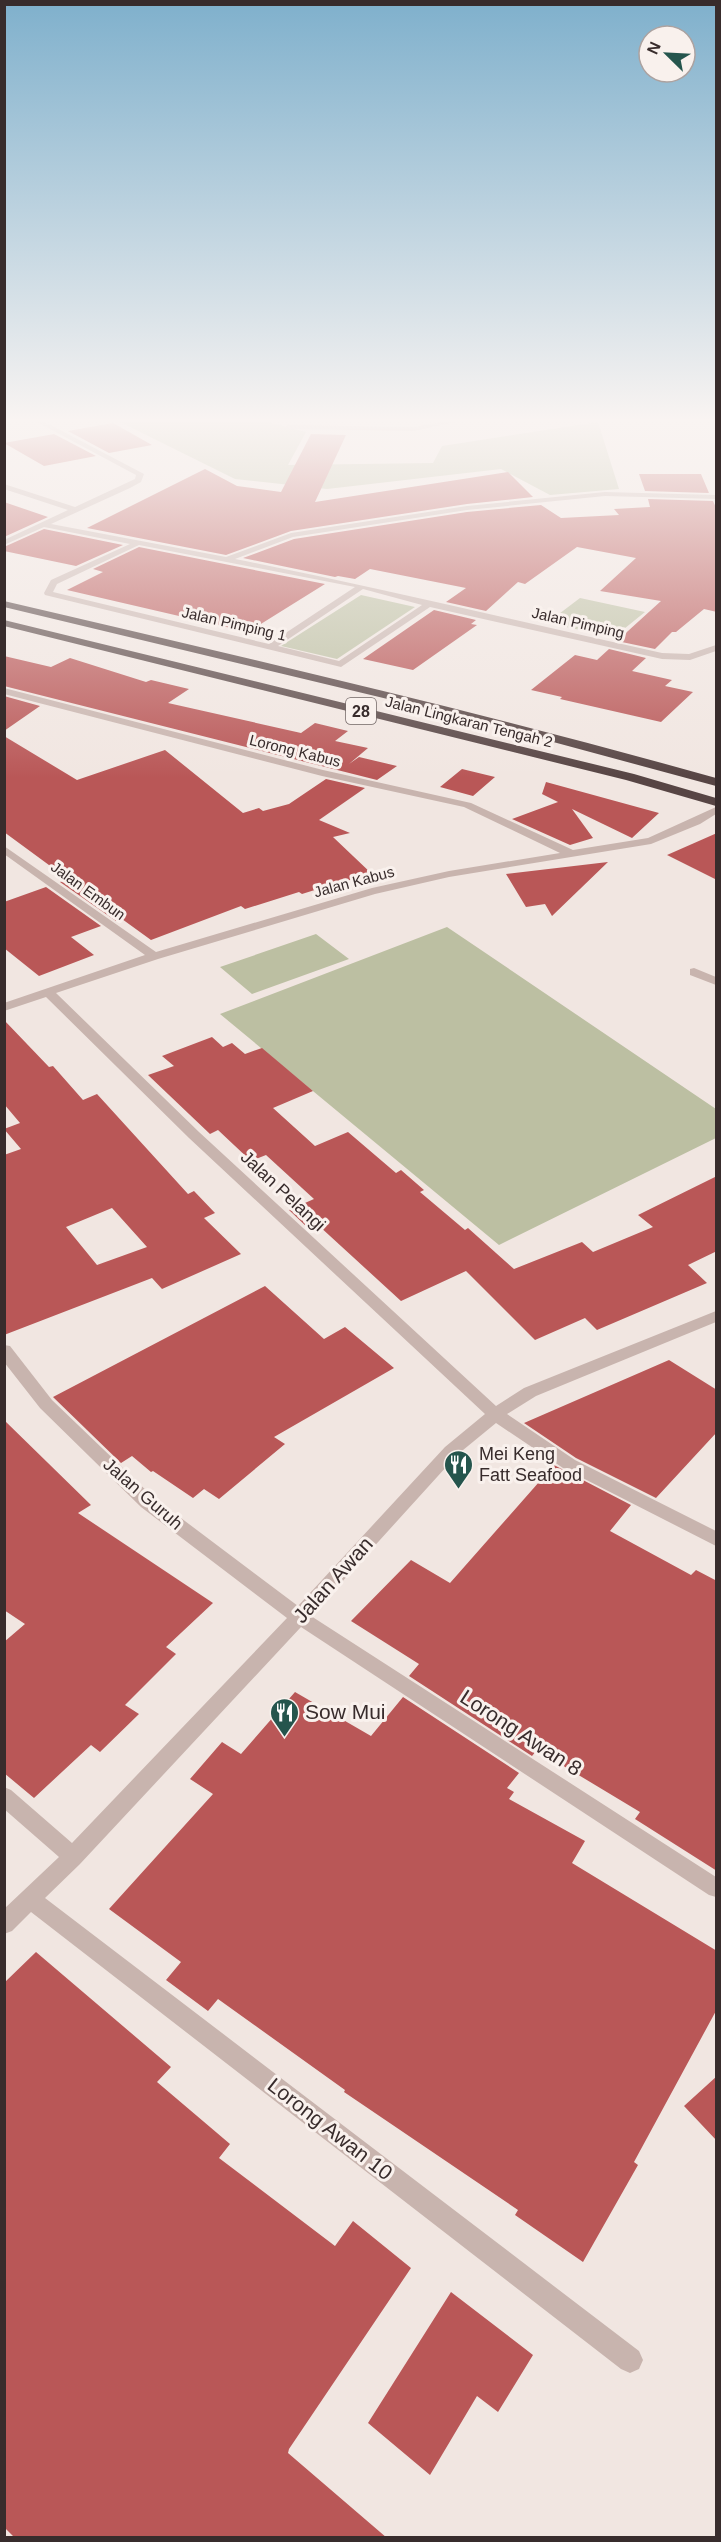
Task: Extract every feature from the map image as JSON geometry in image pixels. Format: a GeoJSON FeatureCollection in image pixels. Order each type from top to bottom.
{"type":"FeatureCollection","features":[{"type":"Feature","properties":{"kind":"highway"},"geometry":{"type":"LineString","coordinates":[[4,592],[660,754]]}},
{"type":"Feature","properties":{"kind":"highway","name":"Jalan Lingkaran Tengah 2"},"geometry":{"type":"LineString","coordinates":[[4,604],[248,661],[717,782]]}},
{"type":"Feature","properties":{"kind":"highway"},"geometry":{"type":"LineString","coordinates":[[4,614],[427,716],[717,791]]}},
{"type":"Feature","properties":{"kind":"highway","name":"Jalan Lingkaran Tengah 2"},"geometry":{"type":"LineString","coordinates":[[4,623],[630,777],[717,802]]}},
{"type":"Feature","properties":{"kind":"street","name":"Jalan Pimping"},"geometry":{"type":"LineString","coordinates":[[126,541],[362,586],[429,604],[662,656],[690,657],[717,648]]}},
{"type":"Feature","properties":{"kind":"street"},"geometry":{"type":"LineString","coordinates":[[226,560],[276,541]]}},
{"type":"Feature","properties":{"kind":"street","name":"Jalan Pimping 1"},"geometry":{"type":"LineString","coordinates":[[138,543],[54,582],[48,593],[341,664],[429,604]]}},
{"type":"Feature","properties":{"kind":"street"},"geometry":{"type":"LineString","coordinates":[[271,647],[362,586]]}},
{"type":"Feature","properties":{"kind":"street","name":"Lorong Kabus"},"geometry":{"type":"LineString","coordinates":[[4,691],[322,773],[467,806],[572,854]]}},
{"type":"Feature","properties":{"kind":"street","name":"Jalan Kabus"},"geometry":{"type":"LineString","coordinates":[[4,1007],[154,956],[372,891],[449,874],[651,841],[696,822],[717,810]]}},
{"type":"Feature","properties":{"kind":"street","name":"Jalan Embun"},"geometry":{"type":"LineString","coordinates":[[4,849],[154,956]]}},
{"type":"Feature","properties":{"kind":"street"},"geometry":{"type":"LineString","coordinates":[[694,972],[717,981]]}},
{"type":"Feature","properties":{"kind":"street","name":"Jalan Pelangi"},"geometry":{"type":"LineString","coordinates":[[48,992],[194,1135],[495,1414],[569,1464],[717,1539]]}},
{"type":"Feature","properties":{"kind":"street","name":"Jalan Awan"},"geometry":{"type":"LineString","coordinates":[[4,1924],[73,1857],[299,1617],[451,1451],[495,1414],[530,1392],[717,1316]]}},
{"type":"Feature","properties":{"kind":"street","name":"Jalan Guruh"},"geometry":{"type":"LineString","coordinates":[[4,1350],[46,1404],[147,1502],[299,1617]]}},
{"type":"Feature","properties":{"kind":"street","name":"Lorong Awan 8"},"geometry":{"type":"LineString","coordinates":[[299,1617],[717,1888]]}},
{"type":"Feature","properties":{"kind":"street"},"geometry":{"type":"LineString","coordinates":[[4,1796],[73,1857]]}},
{"type":"Feature","properties":{"kind":"street","name":"Lorong Awan 10"},"geometry":{"type":"LineString","coordinates":[[30,1899],[630,2360]]}},
{"type":"Feature","properties":{"kind":"green space"},"geometry":{"type":"Polygon","coordinates":[[[361,595],[415,607],[337,659],[281,646],[361,595]]]}},
{"type":"Feature","properties":{"kind":"green space"},"geometry":{"type":"Polygon","coordinates":[[[580,598],[645,612],[614,637],[547,623],[580,598]]]}},
{"type":"Feature","properties":{"kind":"green space"},"geometry":{"type":"Polygon","coordinates":[[[447,927],[716,1109],[716,1138],[499,1245],[220,1014],[447,927]]]}},
{"type":"Feature","properties":{"kind":"green space"},"geometry":{"type":"Polygon","coordinates":[[[316,934],[349,959],[252,994],[220,967],[316,934]]]}},
{"type":"Feature","properties":{"kind":"building"},"geometry":{"type":"Polygon","coordinates":[[[18,541],[101,541],[123,545],[76,566],[4,551],[4,547],[18,541]]]}},
{"type":"Feature","properties":{"kind":"building"},"geometry":{"type":"Polygon","coordinates":[[[152,541],[265,541],[226,555],[152,541]]]}},
{"type":"Feature","properties":{"kind":"building"},"geometry":{"type":"Polygon","coordinates":[[[290,541],[717,541],[717,612],[704,609],[676,632],[672,632],[655,649],[617,641],[661,601],[600,591],[636,558],[577,547],[525,584],[518,582],[486,611],[446,602],[466,588],[370,569],[355,579],[335,577],[243,558],[290,541]]]}},
{"type":"Feature","properties":{"kind":"building"},"geometry":{"type":"Polygon","coordinates":[[[139,547],[325,584],[248,632],[67,590],[103,572],[93,569],[139,547]]]}},
{"type":"Feature","properties":{"kind":"building"},"geometry":{"type":"Polygon","coordinates":[[[434,610],[476,620],[471,624],[477,625],[413,670],[363,659],[434,610]]]}},
{"type":"Feature","properties":{"kind":"building"},"geometry":{"type":"Polygon","coordinates":[[[609,649],[646,658],[632,671],[672,680],[665,686],[693,692],[661,722],[560,699],[562,697],[531,690],[575,655],[597,660],[609,649]]]}},
{"type":"Feature","properties":{"kind":"building"},"geometry":{"type":"Polygon","coordinates":[[[4,656],[51,667],[70,658],[146,682],[151,680],[189,689],[168,703],[301,733],[315,723],[348,731],[335,741],[368,748],[349,764],[359,757],[397,766],[377,780],[4,686],[4,656]]]}},
{"type":"Feature","properties":{"kind":"building"},"geometry":{"type":"Polygon","coordinates":[[[4,696],[40,706],[4,731],[4,696]]]}},
{"type":"Feature","properties":{"kind":"building"},"geometry":{"type":"Polygon","coordinates":[[[4,736],[77,780],[165,750],[243,813],[259,808],[263,811],[289,804],[326,779],[365,788],[319,820],[350,833],[333,837],[373,875],[302,894],[299,892],[245,909],[241,906],[151,940],[122,919],[116,921],[60,882],[68,879],[4,832],[4,736]]]}},
{"type":"Feature","properties":{"kind":"building"},"geometry":{"type":"Polygon","coordinates":[[[462,769],[495,777],[473,796],[440,787],[462,769]]]}},
{"type":"Feature","properties":{"kind":"building"},"geometry":{"type":"Polygon","coordinates":[[[546,782],[659,813],[632,838],[572,809],[593,838],[570,845],[512,819],[558,802],[542,794],[546,782]]]}},
{"type":"Feature","properties":{"kind":"building"},"geometry":{"type":"Polygon","coordinates":[[[717,833],[717,880],[667,855],[717,833]]]}},
{"type":"Feature","properties":{"kind":"building"},"geometry":{"type":"Polygon","coordinates":[[[608,862],[552,916],[545,904],[526,907],[506,874],[608,862]]]}},
{"type":"Feature","properties":{"kind":"building"},"geometry":{"type":"Polygon","coordinates":[[[46,887],[101,926],[71,937],[94,955],[39,976],[4,948],[4,902],[46,887]]]}},
{"type":"Feature","properties":{"kind":"building"},"geometry":{"type":"Polygon","coordinates":[[[4,1020],[49,1067],[53,1066],[83,1100],[97,1094],[188,1194],[194,1191],[215,1213],[204,1218],[241,1254],[162,1289],[152,1278],[4,1335],[4,1155],[21,1149],[4,1129],[20,1123],[4,1104],[4,1020]],[[112,1208],[66,1227],[97,1265],[147,1247],[112,1208]]]}},
{"type":"Feature","properties":{"kind":"building"},"geometry":{"type":"Polygon","coordinates":[[[212,1037],[223,1047],[232,1043],[245,1054],[262,1048],[313,1091],[273,1108],[315,1146],[348,1132],[396,1173],[401,1170],[424,1190],[420,1192],[465,1230],[468,1228],[514,1269],[582,1242],[593,1252],[653,1227],[638,1215],[717,1176],[717,1251],[688,1265],[707,1283],[597,1330],[585,1318],[535,1340],[466,1271],[401,1301],[318,1225],[309,1229],[289,1210],[314,1199],[266,1155],[251,1161],[218,1130],[210,1134],[148,1075],[174,1066],[162,1056],[212,1037]]]}},
{"type":"Feature","properties":{"kind":"building"},"geometry":{"type":"Polygon","coordinates":[[[265,1286],[324,1339],[345,1327],[394,1368],[274,1437],[285,1444],[219,1499],[204,1489],[193,1498],[153,1471],[151,1472],[132,1456],[121,1463],[53,1397],[265,1286]]]}},
{"type":"Feature","properties":{"kind":"building"},"geometry":{"type":"Polygon","coordinates":[[[669,1360],[717,1390],[717,1432],[656,1498],[576,1458],[524,1423],[669,1360]]]}},
{"type":"Feature","properties":{"kind":"building"},"geometry":{"type":"Polygon","coordinates":[[[4,1420],[91,1505],[78,1513],[213,1603],[166,1647],[176,1654],[125,1705],[139,1714],[100,1752],[91,1745],[34,1798],[4,1773],[4,1642],[25,1624],[4,1610],[4,1420]]]}},
{"type":"Feature","properties":{"kind":"building"},"geometry":{"type":"Polygon","coordinates":[[[554,1465],[631,1505],[610,1531],[691,1575],[696,1570],[717,1581],[717,1871],[635,1819],[640,1812],[537,1750],[532,1756],[409,1676],[419,1664],[351,1621],[411,1560],[450,1583],[554,1465]]]}},
{"type":"Feature","properties":{"kind":"building"},"geometry":{"type":"Polygon","coordinates":[[[295,1692],[371,1736],[403,1697],[519,1773],[507,1788],[514,1792],[509,1799],[585,1841],[572,1863],[717,1951],[717,2009],[634,2162],[638,2165],[583,2262],[515,2215],[518,2210],[344,2092],[345,2090],[218,1999],[208,2011],[166,1980],[181,1962],[109,1909],[213,1794],[190,1779],[222,1742],[241,1754],[295,1692]]]}},
{"type":"Feature","properties":{"kind":"building"},"geometry":{"type":"Polygon","coordinates":[[[36,1952],[171,2067],[157,2082],[230,2144],[219,2158],[335,2246],[353,2221],[411,2268],[288,2453],[387,2538],[15,2538],[4,2527],[4,1983],[36,1952]]]}},
{"type":"Feature","properties":{"kind":"building"},"geometry":{"type":"Polygon","coordinates":[[[717,2076],[717,2141],[684,2106],[717,2076]]]}},
{"type":"Feature","properties":{"kind":"building"},"geometry":{"type":"Polygon","coordinates":[[[451,2292],[533,2355],[498,2412],[477,2396],[430,2475],[368,2423],[451,2292]]]}},
{"type":"Feature","properties":{"kind":"place","name":"Mei Keng Fatt Seafood"},"geometry":{"type":"Point","coordinates":[458,1490]}},
{"type":"Feature","properties":{"kind":"place","name":"Sow Mui"},"geometry":{"type":"Point","coordinates":[284,1738]}}]}
